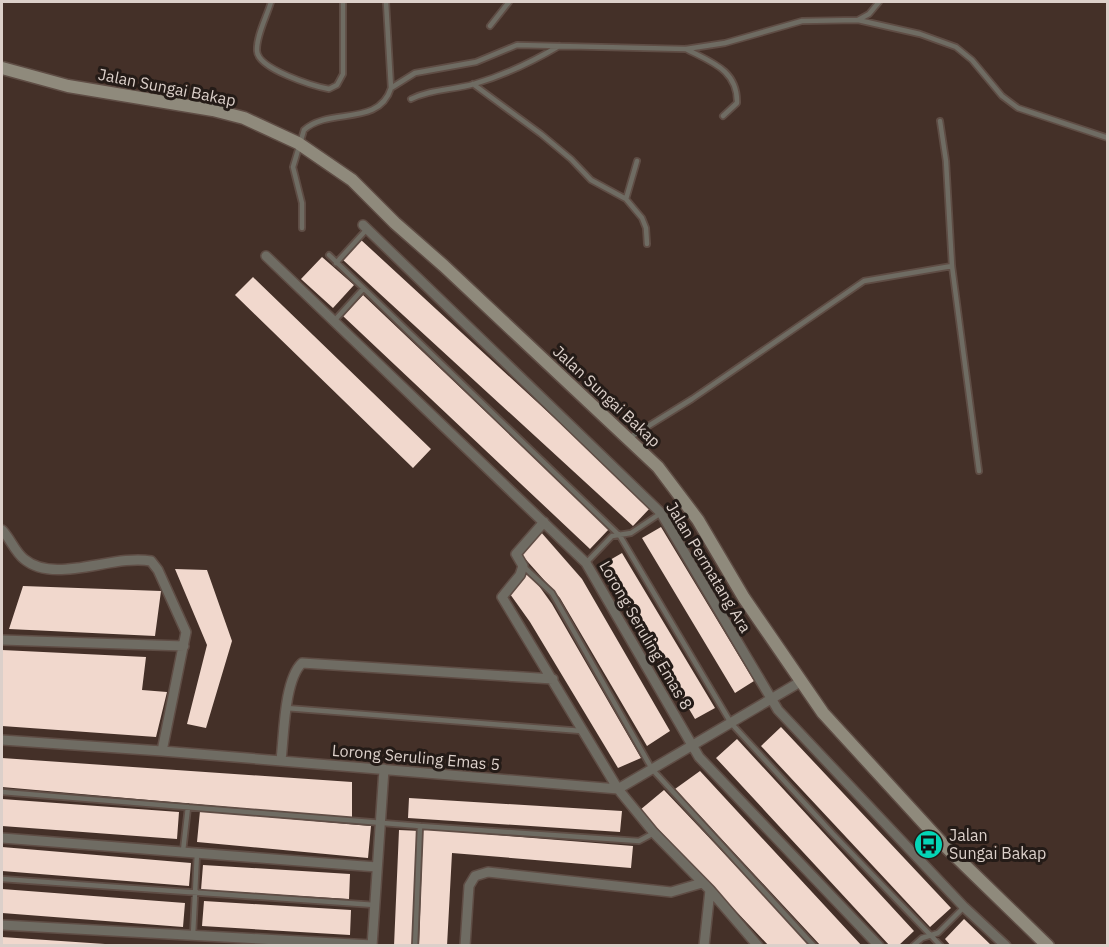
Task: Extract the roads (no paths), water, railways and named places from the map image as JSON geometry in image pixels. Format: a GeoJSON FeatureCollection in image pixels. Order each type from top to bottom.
{"type":"FeatureCollection","features":[{"type":"Feature","properties":{"kind":"main road","name":"Jalan Sungai Bakap"},"geometry":{"type":"LineString","coordinates":[[2,68],[68,86],[213,110],[255,123],[298,142],[352,180],[395,224],[629,438],[679,492],[744,598],[800,682],[823,712],[943,844],[1048,945]]}},
{"type":"Feature","properties":{"kind":"street","name":"Jalan Permatang Ara"},"geometry":{"type":"LineString","coordinates":[[365,227],[662,513],[770,700],[964,907],[1006,945]]}},
{"type":"Feature","properties":{"kind":"street","name":"Lorong Seruling Emas 8"},"geometry":{"type":"LineString","coordinates":[[266,256],[586,563],[699,757],[874,944]]}},
{"type":"Feature","properties":{"kind":"street"},"geometry":{"type":"LineString","coordinates":[[544,522],[516,554],[523,566],[520,575],[502,597],[618,789],[654,833],[710,890],[758,945]]}},
{"type":"Feature","properties":{"kind":"street"},"geometry":{"type":"LineString","coordinates":[[2,530],[22,558],[37,568],[58,571],[136,558],[151,561],[158,570],[186,632],[162,751]]}},
{"type":"Feature","properties":{"kind":"street"},"geometry":{"type":"LineString","coordinates":[[2,640],[184,646]]}},
{"type":"Feature","properties":{"kind":"street"},"geometry":{"type":"LineString","coordinates":[[281,760],[286,708],[297,668],[302,663],[553,679]]}},
{"type":"Feature","properties":{"kind":"street"},"geometry":{"type":"LineString","coordinates":[[618,789],[800,682]]}},
{"type":"Feature","properties":{"kind":"street","name":"Lorong Seruling Emas 5"},"geometry":{"type":"LineString","coordinates":[[2,740],[281,760],[618,789]]}},
{"type":"Feature","properties":{"kind":"street"},"geometry":{"type":"LineString","coordinates":[[2,925],[193,940],[372,945],[384,769]]}},
{"type":"Feature","properties":{"kind":"street"},"geometry":{"type":"LineString","coordinates":[[2,838],[377,867]]}},
{"type":"Feature","properties":{"kind":"street"},"geometry":{"type":"LineString","coordinates":[[465,945],[469,886],[475,876],[488,872],[671,892],[702,883]]}},
{"type":"Feature","properties":{"kind":"street"},"geometry":{"type":"LineString","coordinates":[[704,945],[710,890]]}},
{"type":"Feature","properties":{"kind":"lane"},"geometry":{"type":"LineString","coordinates":[[272,2],[257,45],[260,60],[268,67],[329,89],[337,85],[343,74],[343,2]]}},
{"type":"Feature","properties":{"kind":"lane"},"geometry":{"type":"LineString","coordinates":[[302,228],[302,203],[293,167],[298,142],[309,125],[376,108],[388,97],[391,88],[386,2]]}},
{"type":"Feature","properties":{"kind":"lane"},"geometry":{"type":"LineString","coordinates":[[490,26],[509,2]]}},
{"type":"Feature","properties":{"kind":"lane"},"geometry":{"type":"LineString","coordinates":[[858,20],[869,14],[879,2]]}},
{"type":"Feature","properties":{"kind":"lane"},"geometry":{"type":"LineString","coordinates":[[391,88],[414,73],[476,62],[517,45],[686,49],[725,43],[802,21],[858,20],[920,34],[956,47],[972,60],[1002,96],[1018,108],[1107,138]]}},
{"type":"Feature","properties":{"kind":"lane"},"geometry":{"type":"LineString","coordinates":[[411,99],[423,93],[473,84],[529,64],[562,45]]}},
{"type":"Feature","properties":{"kind":"lane"},"geometry":{"type":"LineString","coordinates":[[686,49],[715,63],[726,71],[734,82],[737,103],[723,116]]}},
{"type":"Feature","properties":{"kind":"lane"},"geometry":{"type":"LineString","coordinates":[[473,84],[541,134],[599,186],[626,199],[642,218],[646,228],[647,244]]}},
{"type":"Feature","properties":{"kind":"lane"},"geometry":{"type":"LineString","coordinates":[[940,121],[946,161],[952,266],[979,471]]}},
{"type":"Feature","properties":{"kind":"lane"},"geometry":{"type":"LineString","coordinates":[[626,199],[637,161]]}},
{"type":"Feature","properties":{"kind":"lane"},"geometry":{"type":"LineString","coordinates":[[336,263],[365,227]]}},
{"type":"Feature","properties":{"kind":"lane"},"geometry":{"type":"LineString","coordinates":[[329,255],[620,536],[731,723],[833,834],[941,945]]}},
{"type":"Feature","properties":{"kind":"lane"},"geometry":{"type":"LineString","coordinates":[[629,438],[692,399],[864,281],[952,266]]}},
{"type":"Feature","properties":{"kind":"lane"},"geometry":{"type":"LineString","coordinates":[[334,321],[363,289]]}},
{"type":"Feature","properties":{"kind":"lane"},"geometry":{"type":"LineString","coordinates":[[586,563],[612,536],[631,534],[662,513]]}},
{"type":"Feature","properties":{"kind":"lane"},"geometry":{"type":"LineString","coordinates":[[523,566],[552,593],[652,769],[814,945]]}},
{"type":"Feature","properties":{"kind":"lane"},"geometry":{"type":"LineString","coordinates":[[286,708],[582,731]]}},
{"type":"Feature","properties":{"kind":"lane"},"geometry":{"type":"LineString","coordinates":[[2,792],[380,824],[639,841],[654,833]]}},
{"type":"Feature","properties":{"kind":"lane"},"geometry":{"type":"LineString","coordinates":[[183,852],[188,807]]}},
{"type":"Feature","properties":{"kind":"lane"},"geometry":{"type":"LineString","coordinates":[[415,945],[420,826]]}},
{"type":"Feature","properties":{"kind":"lane"},"geometry":{"type":"LineString","coordinates":[[193,940],[197,853]]}},
{"type":"Feature","properties":{"kind":"lane"},"geometry":{"type":"LineString","coordinates":[[2,879],[375,905]]}},
{"type":"Feature","properties":{"kind":"lane"},"geometry":{"type":"LineString","coordinates":[[914,945],[921,938],[938,933],[964,907]]}},
{"type":"Feature","properties":{"kind":"place","name":"Jalan Sungai Bakap"},"geometry":{"type":"Point","coordinates":[928,844]}}]}
